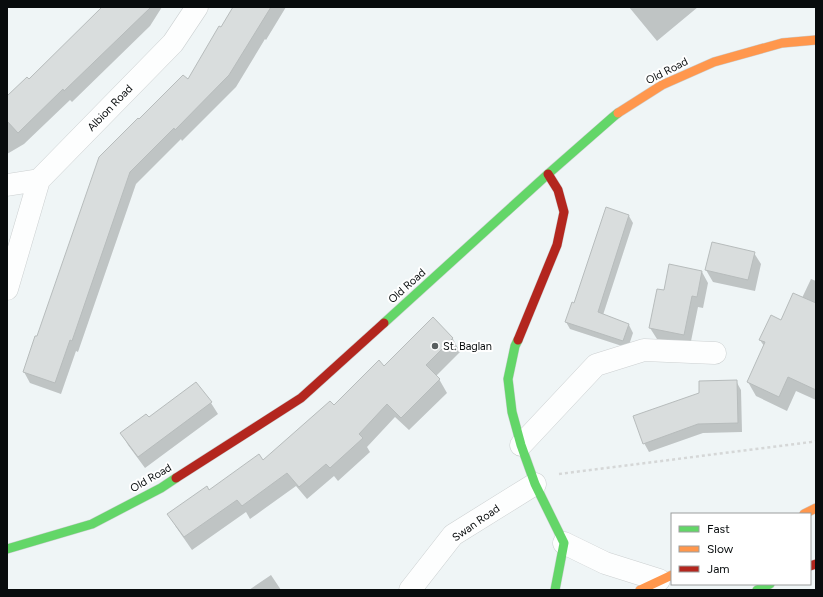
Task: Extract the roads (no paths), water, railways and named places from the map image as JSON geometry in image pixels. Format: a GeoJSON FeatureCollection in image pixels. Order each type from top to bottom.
{"type":"FeatureCollection","features":[{"type":"Feature","properties":{"kind":"street","name":"Albion Road"},"geometry":{"type":"LineString","coordinates":[[39,180],[173,43],[197,7]]}},
{"type":"Feature","properties":{"kind":"street","name":"Old Road"},"geometry":{"type":"LineString","coordinates":[[7,549],[92,524],[161,488],[301,398],[613,117],[662,85],[714,62],[782,43],[816,40]]}},
{"type":"Feature","properties":{"kind":"street"},"geometry":{"type":"LineString","coordinates":[[548,174],[558,190],[564,212],[557,245],[515,346],[508,379],[512,412],[521,445],[534,484],[564,543],[605,563],[666,577]]}},
{"type":"Feature","properties":{"kind":"street"},"geometry":{"type":"LineString","coordinates":[[7,186],[39,180],[7,289]]}},
{"type":"Feature","properties":{"kind":"street"},"geometry":{"type":"LineString","coordinates":[[521,445],[596,365],[644,350],[715,353]]}},
{"type":"Feature","properties":{"kind":"street","name":"Swan Road"},"geometry":{"type":"LineString","coordinates":[[410,590],[453,535],[534,484]]}},
{"type":"Feature","properties":{"kind":"street"},"geometry":{"type":"LineString","coordinates":[[806,513],[816,508]]}},
{"type":"Feature","properties":{"kind":"street"},"geometry":{"type":"LineString","coordinates":[[555,590],[564,543]]}},
{"type":"Feature","properties":{"kind":"street"},"geometry":{"type":"LineString","coordinates":[[640,590],[666,577]]}},
{"type":"Feature","properties":{"kind":"street"},"geometry":{"type":"LineString","coordinates":[[757,590],[768,585]]}},
{"type":"Feature","properties":{"kind":"place","name":"St. Baglan"},"geometry":{"type":"Point","coordinates":[435,346]}}]}
